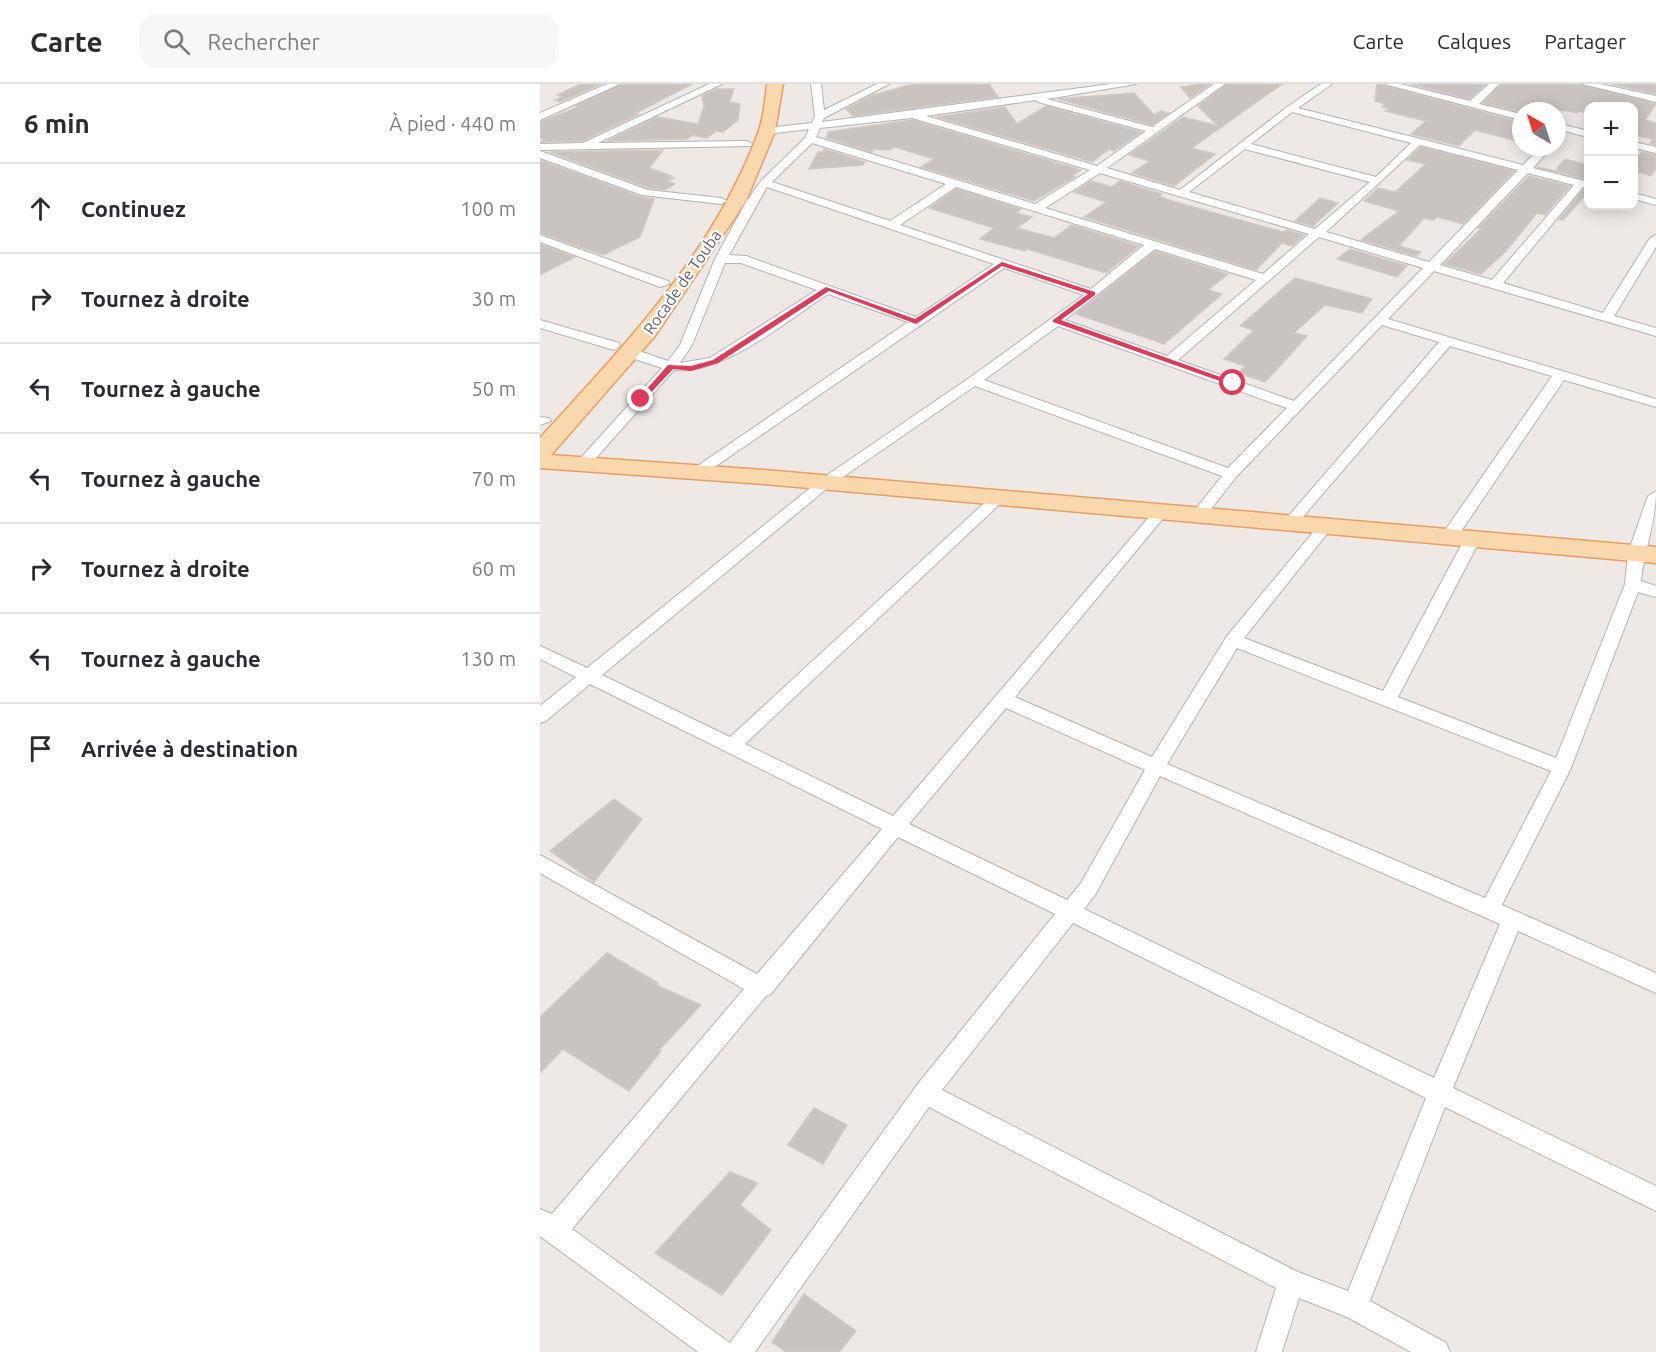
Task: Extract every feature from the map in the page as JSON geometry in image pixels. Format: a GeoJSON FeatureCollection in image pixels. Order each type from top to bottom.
{"type":"FeatureCollection","features":[{"type":"Feature","properties":{"kind":"main road","name":"Rocade de Touba"},"geometry":{"type":"LineString","coordinates":[[540,451],[622,350],[664,284],[736,201],[761,84]]}},
{"type":"Feature","properties":{"kind":"main road","name":"Rocade de Touba"},"geometry":{"type":"LineString","coordinates":[[541,422],[622,350],[671,300],[736,201],[767,131],[775,84]]}},
{"type":"Feature","properties":{"kind":"main road"},"geometry":{"type":"LineString","coordinates":[[540,451],[540,461],[698,472],[1290,523],[1447,539],[1646,554]]}},
{"type":"Feature","properties":{"kind":"street"},"geometry":{"type":"LineString","coordinates":[[540,117],[615,84]]}},
{"type":"Feature","properties":{"kind":"street"},"geometry":{"type":"LineString","coordinates":[[581,147],[717,84]]}},
{"type":"Feature","properties":{"kind":"street"},"geometry":{"type":"LineString","coordinates":[[540,154],[645,193],[736,201],[765,183],[810,139],[818,121],[816,84]]}},
{"type":"Feature","properties":{"kind":"street"},"geometry":{"type":"LineString","coordinates":[[818,121],[884,84]]}},
{"type":"Feature","properties":{"kind":"street"},"geometry":{"type":"LineString","coordinates":[[767,131],[818,121],[912,115],[1045,90],[1131,84]]}},
{"type":"Feature","properties":{"kind":"street"},"geometry":{"type":"LineString","coordinates":[[1037,208],[1099,169],[1220,84]]}},
{"type":"Feature","properties":{"kind":"street"},"geometry":{"type":"LineString","coordinates":[[1182,193],[1290,109],[1327,84]]}},
{"type":"Feature","properties":{"kind":"street"},"geometry":{"type":"LineString","coordinates":[[1389,84],[1512,115]]}},
{"type":"Feature","properties":{"kind":"street"},"geometry":{"type":"LineString","coordinates":[[1473,104],[1494,84]]}},
{"type":"Feature","properties":{"kind":"street"},"geometry":{"type":"LineString","coordinates":[[1587,84],[1612,86],[1656,99]]}},
{"type":"Feature","properties":{"kind":"street"},"geometry":{"type":"LineString","coordinates":[[1045,90],[1152,130]]}},
{"type":"Feature","properties":{"kind":"street"},"geometry":{"type":"LineString","coordinates":[[550,104],[561,107]]}},
{"type":"Feature","properties":{"kind":"street"},"geometry":{"type":"LineString","coordinates":[[1290,109],[1584,184]]}},
{"type":"Feature","properties":{"kind":"street"},"geometry":{"type":"LineString","coordinates":[[912,115],[1656,332]]}},
{"type":"Feature","properties":{"kind":"street"},"geometry":{"type":"LineString","coordinates":[[1566,128],[1584,133]]}},
{"type":"Feature","properties":{"kind":"street"},"geometry":{"type":"LineString","coordinates":[[810,139],[1266,279]]}},
{"type":"Feature","properties":{"kind":"street"},"geometry":{"type":"LineString","coordinates":[[1170,360],[1320,233],[1378,182],[1418,142]]}},
{"type":"Feature","properties":{"kind":"street"},"geometry":{"type":"LineString","coordinates":[[540,147],[747,144]]}},
{"type":"Feature","properties":{"kind":"street"},"geometry":{"type":"LineString","coordinates":[[1243,145],[1378,182]]}},
{"type":"Feature","properties":{"kind":"street"},"geometry":{"type":"LineString","coordinates":[[1638,146],[1656,150]]}},
{"type":"Feature","properties":{"kind":"street"},"geometry":{"type":"LineString","coordinates":[[1199,515],[1231,474],[1538,156]]}},
{"type":"Feature","properties":{"kind":"street"},"geometry":{"type":"LineString","coordinates":[[765,183],[1093,294]]}},
{"type":"Feature","properties":{"kind":"street"},"geometry":{"type":"LineString","coordinates":[[892,225],[955,183]]}},
{"type":"Feature","properties":{"kind":"street"},"geometry":{"type":"LineString","coordinates":[[1495,285],[1584,185]]}},
{"type":"Feature","properties":{"kind":"street"},"geometry":{"type":"LineString","coordinates":[[1638,197],[1656,202]]}},
{"type":"Feature","properties":{"kind":"street"},"geometry":{"type":"LineString","coordinates":[[583,464],[671,366],[692,334],[721,258],[736,201]]}},
{"type":"Feature","properties":{"kind":"street"},"geometry":{"type":"LineString","coordinates":[[540,238],[664,284]]}},
{"type":"Feature","properties":{"kind":"street"},"geometry":{"type":"LineString","coordinates":[[1606,317],[1656,238]]}},
{"type":"Feature","properties":{"kind":"street"},"geometry":{"type":"LineString","coordinates":[[540,716],[825,483],[974,381],[1093,294],[1153,244]]}},
{"type":"Feature","properties":{"kind":"street"},"geometry":{"type":"LineString","coordinates":[[721,258],[742,259],[829,288],[916,321]]}},
{"type":"Feature","properties":{"kind":"street"},"geometry":{"type":"LineString","coordinates":[[698,472],[1002,264]]}},
{"type":"Feature","properties":{"kind":"street"},"geometry":{"type":"LineString","coordinates":[[540,324],[671,366],[691,369],[715,361],[829,288]]}},
{"type":"Feature","properties":{"kind":"street"},"geometry":{"type":"LineString","coordinates":[[1056,321],[1297,407]]}},
{"type":"Feature","properties":{"kind":"street"},"geometry":{"type":"LineString","coordinates":[[1381,321],[1656,403]]}},
{"type":"Feature","properties":{"kind":"street"},"geometry":{"type":"LineString","coordinates":[[1290,523],[1446,342]]}},
{"type":"Feature","properties":{"kind":"street"},"geometry":{"type":"LineString","coordinates":[[1447,539],[1560,375]]}},
{"type":"Feature","properties":{"kind":"street"},"geometry":{"type":"LineString","coordinates":[[974,381],[1231,474]]}},
{"type":"Feature","properties":{"kind":"street"},"geometry":{"type":"LineString","coordinates":[[1490,908],[1562,768],[1646,554],[1656,496]]}},
{"type":"Feature","properties":{"kind":"street"},"geometry":{"type":"LineString","coordinates":[[732,746],[998,498]]}},
{"type":"Feature","properties":{"kind":"street"},"geometry":{"type":"LineString","coordinates":[[720,1352],[547,1226],[762,988],[1160,513]]}},
{"type":"Feature","properties":{"kind":"street"},"geometry":{"type":"LineString","coordinates":[[739,1352],[925,1093],[1071,913],[1088,889],[1155,768],[1233,640],[1324,527]]}},
{"type":"Feature","properties":{"kind":"street"},"geometry":{"type":"LineString","coordinates":[[1387,701],[1472,540]]}},
{"type":"Feature","properties":{"kind":"street"},"geometry":{"type":"LineString","coordinates":[[1633,584],[1656,592]]}},
{"type":"Feature","properties":{"kind":"street"},"geometry":{"type":"LineString","coordinates":[[1233,640],[1562,768]]}},
{"type":"Feature","properties":{"kind":"street"},"geometry":{"type":"LineString","coordinates":[[540,652],[1656,1200]]}},
{"type":"Feature","properties":{"kind":"street"},"geometry":{"type":"LineString","coordinates":[[1004,700],[1155,768],[1490,908],[1656,983]]}},
{"type":"Feature","properties":{"kind":"street"},"geometry":{"type":"LineString","coordinates":[[540,863],[762,988]]}},
{"type":"Feature","properties":{"kind":"street"},"geometry":{"type":"LineString","coordinates":[[1355,1307],[1439,1093],[1513,918]]}},
{"type":"Feature","properties":{"kind":"street"},"geometry":{"type":"LineString","coordinates":[[925,1093],[1291,1282],[1355,1307],[1437,1352]]}},
{"type":"Feature","properties":{"kind":"street"},"geometry":{"type":"LineString","coordinates":[[1269,1352],[1291,1282]]}},
{"type":"Feature","properties":{"kind":"building"},"geometry":{"type":"Polygon","coordinates":[[[581,84],[601,84],[560,102],[555,100],[562,97],[557,95],[581,84]]]}},
{"type":"Feature","properties":{"kind":"building"},"geometry":{"type":"Polygon","coordinates":[[[622,84],[692,84],[634,114],[639,114],[582,141],[540,142],[544,140],[540,138],[540,122],[578,107],[576,106],[622,84]]]}},
{"type":"Feature","properties":{"kind":"building"},"geometry":{"type":"Polygon","coordinates":[[[914,84],[989,84],[998,97],[853,116],[846,109],[873,95],[914,84]]]}},
{"type":"Feature","properties":{"kind":"building"},"geometry":{"type":"Polygon","coordinates":[[[1210,84],[1190,98],[1181,87],[1210,84]]]}},
{"type":"Feature","properties":{"kind":"building"},"geometry":{"type":"Polygon","coordinates":[[[1227,84],[1282,84],[1192,148],[1215,154],[1174,186],[1132,173],[1150,161],[1129,155],[1183,117],[1218,126],[1198,106],[1227,84]]]}},
{"type":"Feature","properties":{"kind":"building"},"geometry":{"type":"Polygon","coordinates":[[[1377,84],[1512,120],[1512,140],[1475,130],[1459,146],[1411,134],[1426,121],[1385,111],[1389,109],[1382,107],[1386,104],[1375,101],[1377,84]]]}},
{"type":"Feature","properties":{"kind":"building"},"geometry":{"type":"Polygon","coordinates":[[[1410,84],[1486,84],[1469,99],[1410,84]]]}},
{"type":"Feature","properties":{"kind":"building"},"geometry":{"type":"Polygon","coordinates":[[[1501,84],[1580,84],[1656,104],[1645,120],[1656,123],[1656,145],[1650,143],[1653,139],[1638,136],[1638,102],[1584,102],[1584,112],[1577,113],[1566,111],[1566,102],[1512,102],[1512,110],[1483,103],[1501,84]]]}},
{"type":"Feature","properties":{"kind":"building"},"geometry":{"type":"Polygon","coordinates":[[[1611,84],[1656,84],[1656,94],[1611,84]]]}},
{"type":"Feature","properties":{"kind":"building"},"geometry":{"type":"Polygon","coordinates":[[[716,89],[734,89],[729,102],[740,104],[738,120],[723,132],[716,131],[707,138],[695,136],[695,134],[687,139],[608,141],[657,117],[698,124],[704,107],[702,96],[716,89]]]}},
{"type":"Feature","properties":{"kind":"building"},"geometry":{"type":"Polygon","coordinates":[[[1134,93],[1154,115],[1161,111],[1169,113],[1152,125],[1058,99],[1134,93]]]}},
{"type":"Feature","properties":{"kind":"building"},"geometry":{"type":"Polygon","coordinates":[[[1046,106],[1141,132],[1114,151],[1109,149],[1092,162],[937,117],[1005,107],[1017,124],[1046,106]]]}},
{"type":"Feature","properties":{"kind":"building"},"geometry":{"type":"Polygon","coordinates":[[[912,120],[1081,170],[1072,176],[1075,177],[1034,201],[921,167],[934,159],[895,147],[889,150],[874,149],[872,152],[827,138],[828,132],[912,120]]]}},
{"type":"Feature","properties":{"kind":"building"},"geometry":{"type":"Polygon","coordinates":[[[1421,147],[1514,171],[1463,224],[1437,217],[1433,220],[1424,218],[1399,246],[1421,252],[1416,256],[1361,240],[1399,211],[1364,201],[1378,188],[1395,192],[1426,164],[1407,160],[1421,147]]]}},
{"type":"Feature","properties":{"kind":"building"},"geometry":{"type":"Polygon","coordinates":[[[824,149],[865,162],[863,165],[809,169],[818,152],[823,152],[824,149]]]}},
{"type":"Feature","properties":{"kind":"building"},"geometry":{"type":"Polygon","coordinates":[[[663,150],[649,168],[674,178],[667,181],[675,184],[665,190],[649,188],[550,152],[663,150]]]}},
{"type":"Feature","properties":{"kind":"building"},"geometry":{"type":"Polygon","coordinates":[[[1642,152],[1656,155],[1656,169],[1651,176],[1638,172],[1638,157],[1642,152]]]}},
{"type":"Feature","properties":{"kind":"building"},"geometry":{"type":"Polygon","coordinates":[[[1565,159],[1584,164],[1584,179],[1537,167],[1557,171],[1565,159]]]}},
{"type":"Feature","properties":{"kind":"building"},"geometry":{"type":"Polygon","coordinates":[[[540,160],[641,197],[654,199],[640,237],[603,255],[540,233],[540,160]]]}},
{"type":"Feature","properties":{"kind":"building"},"geometry":{"type":"Polygon","coordinates":[[[1529,176],[1570,186],[1545,215],[1537,213],[1506,251],[1481,274],[1444,264],[1481,229],[1478,228],[1529,176]]]}},
{"type":"Feature","properties":{"kind":"building"},"geometry":{"type":"Polygon","coordinates":[[[1091,181],[1112,187],[1120,181],[1162,194],[1159,196],[1172,201],[1283,232],[1286,230],[1304,235],[1292,246],[1282,243],[1256,270],[1084,217],[1106,202],[1074,192],[1091,181]]]}},
{"type":"Feature","properties":{"kind":"building"},"geometry":{"type":"Polygon","coordinates":[[[956,189],[1021,209],[1016,213],[1032,217],[1017,228],[1054,238],[1072,225],[1139,246],[1106,273],[1027,249],[1025,251],[980,239],[994,228],[929,208],[956,189]]]}},
{"type":"Feature","properties":{"kind":"building"},"geometry":{"type":"Polygon","coordinates":[[[1584,189],[1584,196],[1563,220],[1559,219],[1584,189]]]}},
{"type":"Feature","properties":{"kind":"building"},"geometry":{"type":"Polygon","coordinates":[[[1320,198],[1338,203],[1313,226],[1295,221],[1320,198]]]}},
{"type":"Feature","properties":{"kind":"building"},"geometry":{"type":"Polygon","coordinates":[[[540,244],[575,257],[540,275],[540,244]]]}},
{"type":"Feature","properties":{"kind":"building"},"geometry":{"type":"Polygon","coordinates":[[[1350,249],[1407,266],[1397,277],[1337,259],[1350,249]]]}},
{"type":"Feature","properties":{"kind":"building"},"geometry":{"type":"Polygon","coordinates":[[[1155,251],[1228,274],[1208,290],[1222,294],[1164,344],[1076,314],[1155,251]]]}},
{"type":"Feature","properties":{"kind":"building"},"geometry":{"type":"Polygon","coordinates":[[[1295,278],[1372,299],[1362,313],[1325,305],[1294,333],[1307,336],[1265,382],[1238,373],[1245,366],[1224,359],[1254,330],[1240,326],[1295,278]]]}},
{"type":"Feature","properties":{"kind":"building"},"geometry":{"type":"Polygon","coordinates":[[[614,799],[642,819],[594,882],[550,851],[614,799]]]}},
{"type":"Feature","properties":{"kind":"building"},"geometry":{"type":"Polygon","coordinates":[[[607,953],[658,983],[656,985],[701,1005],[659,1050],[661,1051],[629,1091],[563,1049],[540,1073],[540,1017],[607,953]]]}},
{"type":"Feature","properties":{"kind":"building"},"geometry":{"type":"Polygon","coordinates":[[[814,1108],[847,1125],[823,1164],[788,1145],[814,1108]]]}},
{"type":"Feature","properties":{"kind":"building"},"geometry":{"type":"Polygon","coordinates":[[[730,1172],[758,1183],[740,1205],[771,1230],[722,1295],[655,1253],[730,1172]]]}},
{"type":"Feature","properties":{"kind":"building"},"geometry":{"type":"Polygon","coordinates":[[[804,1294],[856,1331],[839,1352],[786,1352],[772,1342],[804,1294]]]}},
{"type":"Feature","properties":{"kind":"route"},"geometry":{"type":"LineString","coordinates":[[641,399],[671,366],[691,369],[715,361],[829,288],[916,321],[1002,264],[1093,294],[1056,321],[1233,383]]}}]}
